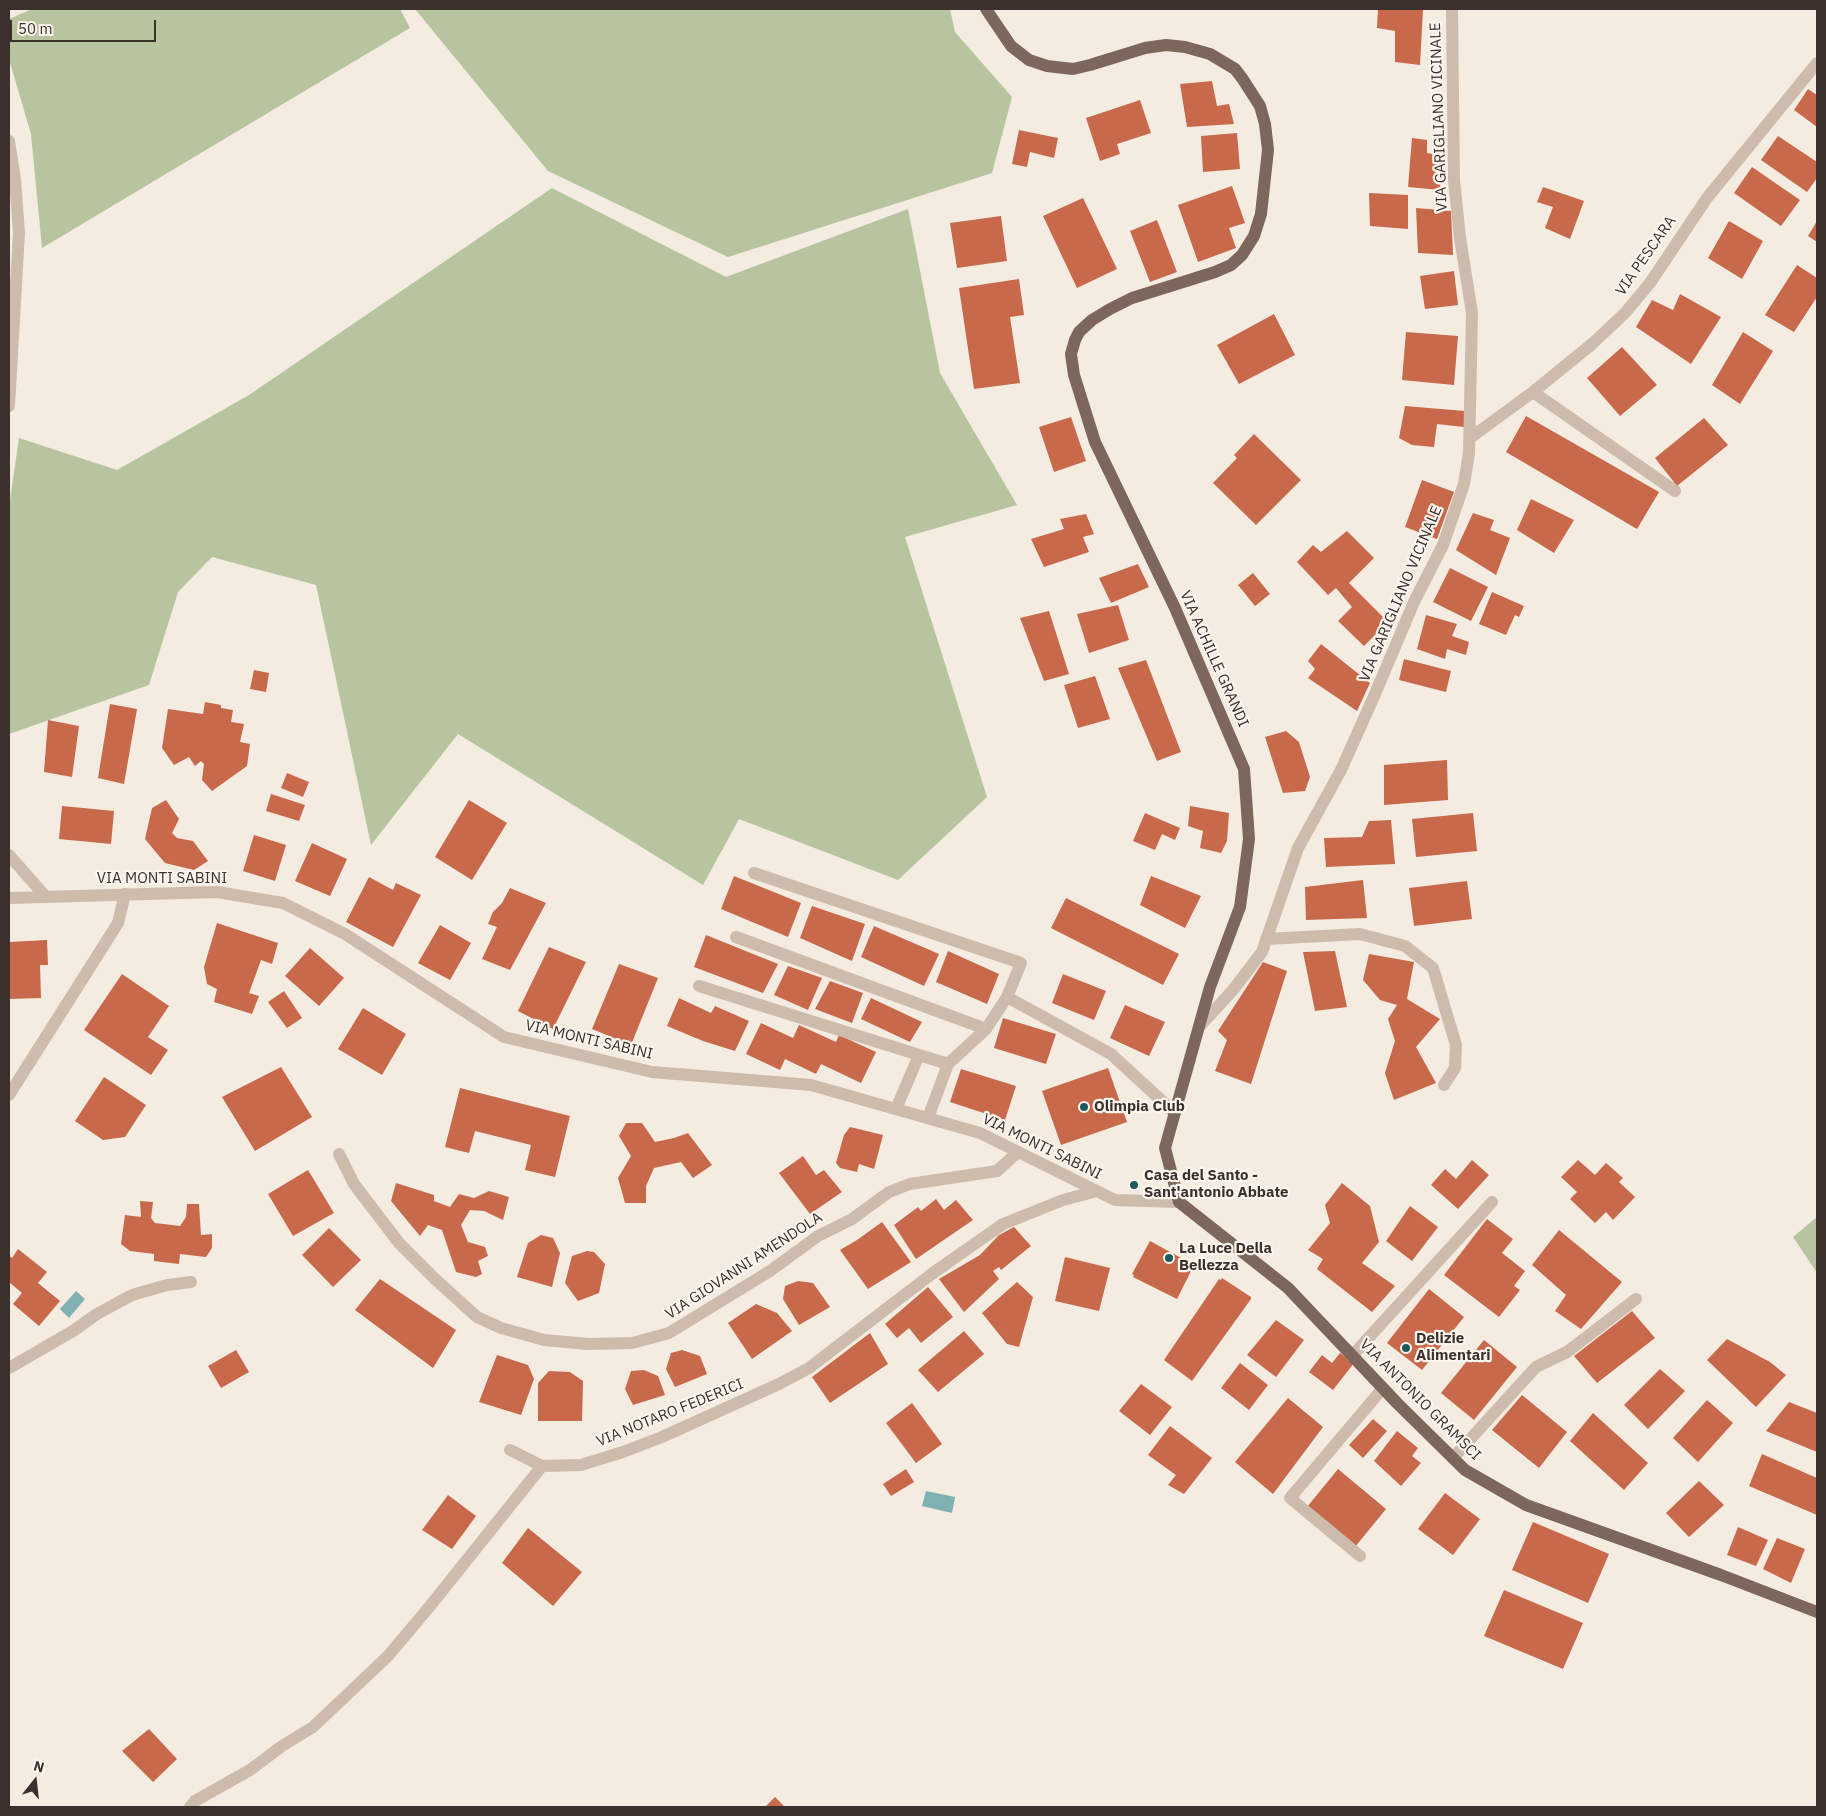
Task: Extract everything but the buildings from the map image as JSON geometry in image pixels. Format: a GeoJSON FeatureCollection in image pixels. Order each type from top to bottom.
{"type":"FeatureCollection","features":[{"type":"Feature","properties":{"kind":"main road","name":"VIA ACHILLE GRANDI"},"geometry":{"type":"LineString","coordinates":[[986,9],[1011,46],[1039,65],[1072,69],[1090,66],[1145,48],[1166,45],[1185,46],[1202,51],[1235,69],[1251,89],[1260,106],[1265,124],[1268,164],[1257,230],[1251,243],[1236,260],[1223,269],[1138,296],[1092,320],[1079,332],[1074,340],[1071,354],[1074,375],[1095,442],[1175,608],[1244,769],[1249,839],[1240,907],[1210,987],[1164,1148],[1179,1202]]}},
{"type":"Feature","properties":{"kind":"main road","name":"VIA ANTONIO GRAMSCI"},"geometry":{"type":"LineString","coordinates":[[1179,1202],[1288,1288],[1383,1388],[1465,1470],[1526,1505],[1721,1575],[1817,1612]]}},
{"type":"Feature","properties":{"kind":"street","name":"VIA GARIGLIANO VICINALE"},"geometry":{"type":"LineString","coordinates":[[1199,1027],[1262,952],[1298,848],[1341,770],[1414,602],[1443,545],[1464,484],[1470,438],[1472,313],[1460,238],[1454,180],[1452,9]]}},
{"type":"Feature","properties":{"kind":"street","name":"VIA PESCARA"},"geometry":{"type":"LineString","coordinates":[[1470,438],[1533,392],[1603,334],[1635,302],[1662,266],[1707,198],[1817,63]]}},
{"type":"Feature","properties":{"kind":"street"},"geometry":{"type":"LineString","coordinates":[[9,141],[15,178],[19,233],[9,406]]}},
{"type":"Feature","properties":{"kind":"street"},"geometry":{"type":"LineString","coordinates":[[1533,392],[1675,491]]}},
{"type":"Feature","properties":{"kind":"street"},"geometry":{"type":"LineString","coordinates":[[9,855],[46,896]]}},
{"type":"Feature","properties":{"kind":"street"},"geometry":{"type":"LineString","coordinates":[[754,873],[1021,963],[1008,997],[986,1029],[948,1064],[928,1118]]}},
{"type":"Feature","properties":{"kind":"street","name":"VIA MONTI SABINI"},"geometry":{"type":"LineString","coordinates":[[9,898],[217,892],[282,903],[345,934],[504,1037],[652,1072],[811,1085],[980,1133],[1115,1200],[1179,1202]]}},
{"type":"Feature","properties":{"kind":"street"},"geometry":{"type":"LineString","coordinates":[[9,1095],[118,923],[125,894]]}},
{"type":"Feature","properties":{"kind":"street"},"geometry":{"type":"LineString","coordinates":[[1266,940],[1360,934],[1405,946],[1433,968],[1456,1045],[1455,1068],[1444,1085]]}},
{"type":"Feature","properties":{"kind":"street"},"geometry":{"type":"LineString","coordinates":[[736,937],[986,1029]]}},
{"type":"Feature","properties":{"kind":"street"},"geometry":{"type":"LineString","coordinates":[[699,986],[948,1064]]}},
{"type":"Feature","properties":{"kind":"street"},"geometry":{"type":"LineString","coordinates":[[1008,997],[1111,1054],[1175,1113]]}},
{"type":"Feature","properties":{"kind":"street"},"geometry":{"type":"LineString","coordinates":[[896,1109],[920,1055]]}},
{"type":"Feature","properties":{"kind":"street","name":"VIA GIOVANNI AMENDOLA"},"geometry":{"type":"LineString","coordinates":[[339,1154],[354,1184],[399,1243],[477,1317],[501,1328],[544,1340],[588,1344],[632,1343],[669,1333],[770,1270],[818,1236],[852,1219],[889,1192],[910,1184],[997,1171],[1018,1152]]}},
{"type":"Feature","properties":{"kind":"street","name":"VIA NOTARO FEDERICI"},"geometry":{"type":"LineString","coordinates":[[542,1466],[580,1465],[623,1452],[662,1437],[779,1384],[809,1368],[933,1273],[1003,1224],[1063,1200],[1097,1191]]}},
{"type":"Feature","properties":{"kind":"street"},"geometry":{"type":"LineString","coordinates":[[1352,1356],[1492,1202]]}},
{"type":"Feature","properties":{"kind":"street"},"geometry":{"type":"LineString","coordinates":[[9,1368],[74,1331],[97,1314],[132,1295],[167,1285],[191,1282]]}},
{"type":"Feature","properties":{"kind":"street"},"geometry":{"type":"LineString","coordinates":[[1453,1458],[1536,1367],[1567,1352],[1636,1299]]}},
{"type":"Feature","properties":{"kind":"street"},"geometry":{"type":"LineString","coordinates":[[1360,1556],[1290,1498],[1383,1388]]}},
{"type":"Feature","properties":{"kind":"street"},"geometry":{"type":"LineString","coordinates":[[190,1807],[195,1801],[250,1770],[282,1746],[313,1727],[388,1656],[542,1466],[510,1450]]}},
{"type":"Feature","properties":{"kind":"green space"},"geometry":{"type":"Polygon","coordinates":[[[32,9],[400,9],[410,28],[42,248],[31,134],[9,59],[9,19],[32,9]]]}},
{"type":"Feature","properties":{"kind":"green space"},"geometry":{"type":"Polygon","coordinates":[[[415,9],[950,9],[955,32],[1012,97],[992,173],[728,257],[548,171],[415,9]]]}},
{"type":"Feature","properties":{"kind":"green space"},"geometry":{"type":"Polygon","coordinates":[[[552,188],[726,277],[908,209],[940,373],[1017,505],[905,537],[987,797],[898,880],[739,819],[703,885],[458,734],[371,845],[316,585],[212,557],[178,592],[149,685],[9,734],[9,507],[19,438],[117,470],[249,395],[552,188]]]}},
{"type":"Feature","properties":{"kind":"green space"},"geometry":{"type":"Polygon","coordinates":[[[1817,1217],[1817,1273],[1793,1237],[1817,1217]]]}},
{"type":"Feature","properties":{"kind":"water"},"geometry":{"type":"Polygon","coordinates":[[[76,1291],[85,1299],[69,1318],[60,1309],[76,1291]]]}},
{"type":"Feature","properties":{"kind":"water"},"geometry":{"type":"Polygon","coordinates":[[[926,1491],[955,1497],[952,1513],[922,1506],[926,1491]]]}},
{"type":"Feature","properties":{"kind":"place","name":"Olimpia Club"},"geometry":{"type":"Point","coordinates":[1084,1107]}},
{"type":"Feature","properties":{"kind":"place","name":"Casa del Santo - Sant'antonio Abbate"},"geometry":{"type":"Point","coordinates":[1134,1185]}},
{"type":"Feature","properties":{"kind":"place","name":"La Luce Della Bellezza"},"geometry":{"type":"Point","coordinates":[1169,1258]}},
{"type":"Feature","properties":{"kind":"place","name":"Delizie Alimentari"},"geometry":{"type":"Point","coordinates":[1406,1348]}}]}
